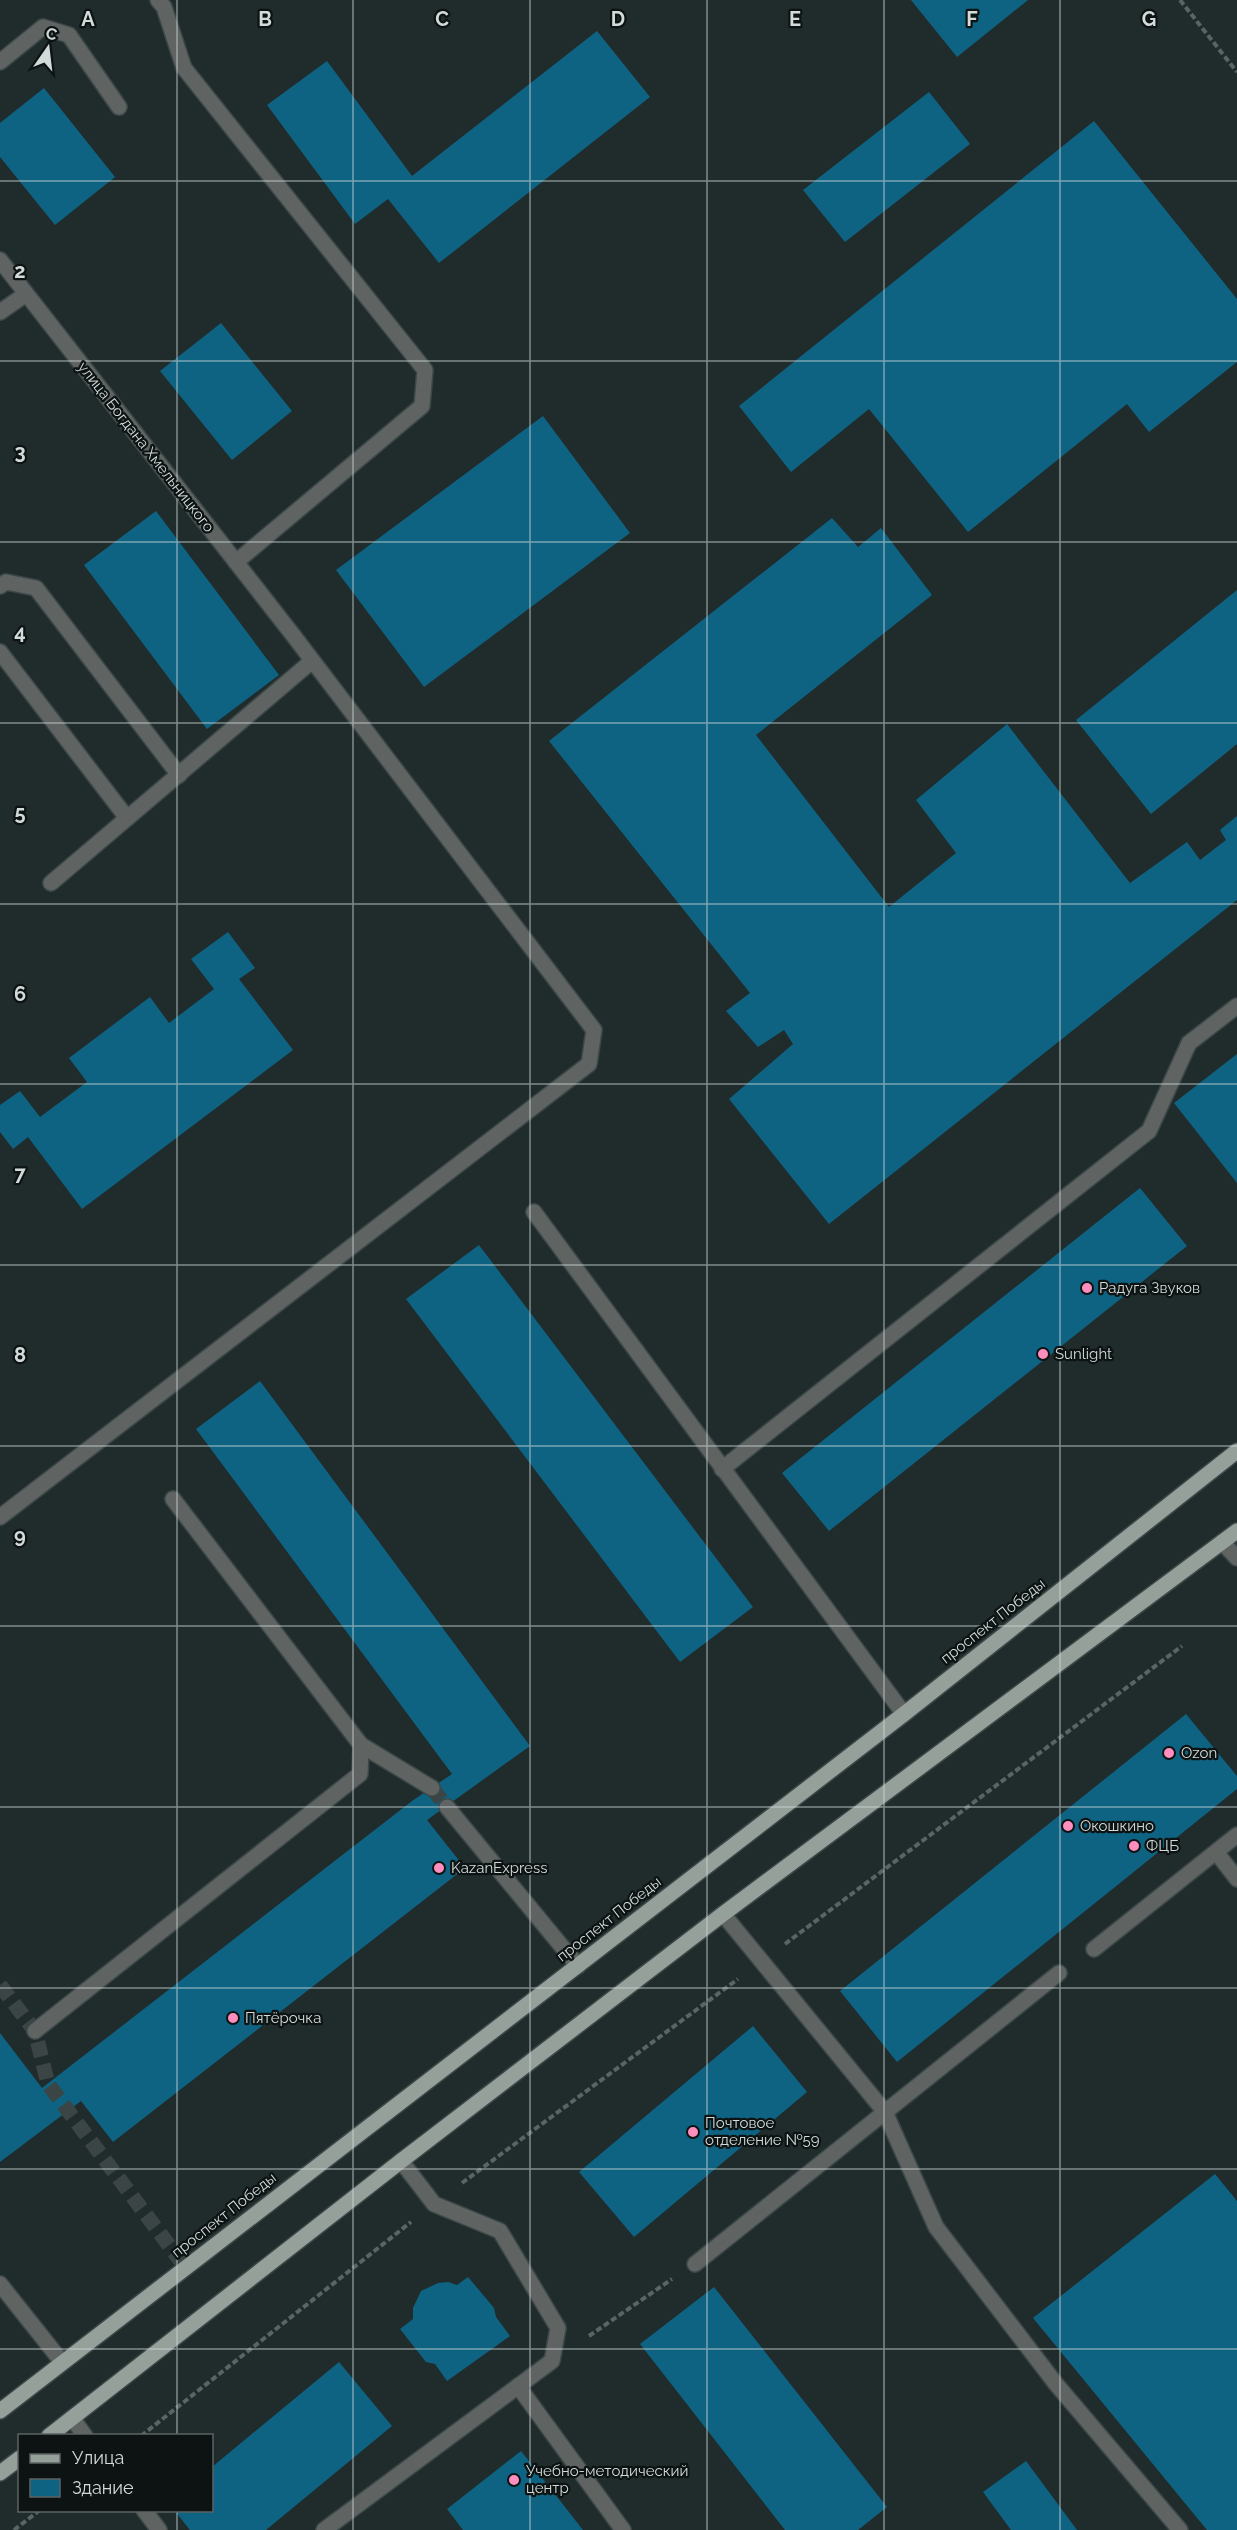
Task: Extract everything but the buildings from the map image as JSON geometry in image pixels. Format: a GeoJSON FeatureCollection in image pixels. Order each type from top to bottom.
{"type":"FeatureCollection","features":[{"type":"Feature","properties":{"kind":"main road","name":"проспект Победы"},"geometry":{"type":"LineString","coordinates":[[0,2410],[904,1714],[1237,1451]]}},
{"type":"Feature","properties":{"kind":"main road"},"geometry":{"type":"LineString","coordinates":[[52,2434],[401,2161],[723,1914],[1237,1531]]}},
{"type":"Feature","properties":{"kind":"main road"},"geometry":{"type":"LineString","coordinates":[[0,2473],[18,2460]]}},
{"type":"Feature","properties":{"kind":"street"},"geometry":{"type":"LineString","coordinates":[[158,0],[164,7],[184,68],[425,370],[422,406],[236,562]]}},
{"type":"Feature","properties":{"kind":"street"},"geometry":{"type":"LineString","coordinates":[[0,62],[43,27],[69,35],[119,107]]}},
{"type":"Feature","properties":{"kind":"street","name":"улица Богдана Хмельницкого"},"geometry":{"type":"LineString","coordinates":[[0,260],[236,562],[594,1030],[589,1065],[0,1517]]}},
{"type":"Feature","properties":{"kind":"street"},"geometry":{"type":"LineString","coordinates":[[0,312],[26,294]]}},
{"type":"Feature","properties":{"kind":"street"},"geometry":{"type":"LineString","coordinates":[[0,586],[6,582],[36,588],[178,774]]}},
{"type":"Feature","properties":{"kind":"street"},"geometry":{"type":"LineString","coordinates":[[0,652],[127,819]]}},
{"type":"Feature","properties":{"kind":"street"},"geometry":{"type":"LineString","coordinates":[[51,883],[312,661]]}},
{"type":"Feature","properties":{"kind":"street"},"geometry":{"type":"LineString","coordinates":[[722,1469],[1149,1131],[1189,1043],[1237,1006]]}},
{"type":"Feature","properties":{"kind":"street"},"geometry":{"type":"LineString","coordinates":[[534,1212],[904,1714]]}},
{"type":"Feature","properties":{"kind":"street"},"geometry":{"type":"LineString","coordinates":[[173,1499],[362,1745],[432,1788]]}},
{"type":"Feature","properties":{"kind":"street"},"geometry":{"type":"LineString","coordinates":[[1222,1542],[1237,1558]]}},
{"type":"Feature","properties":{"kind":"street"},"geometry":{"type":"LineString","coordinates":[[35,2031],[360,1774],[362,1745]]}},
{"type":"Feature","properties":{"kind":"street"},"geometry":{"type":"LineString","coordinates":[[447,1807],[578,1966]]}},
{"type":"Feature","properties":{"kind":"street"},"geometry":{"type":"LineString","coordinates":[[1094,1948],[1237,1835]]}},
{"type":"Feature","properties":{"kind":"street"},"geometry":{"type":"LineString","coordinates":[[1216,1852],[1237,1879]]}},
{"type":"Feature","properties":{"kind":"street"},"geometry":{"type":"LineString","coordinates":[[723,1914],[885,2112],[936,2227],[1056,2384],[1180,2530]]}},
{"type":"Feature","properties":{"kind":"street"},"geometry":{"type":"LineString","coordinates":[[695,2264],[1059,1973]]}},
{"type":"Feature","properties":{"kind":"street"},"geometry":{"type":"LineString","coordinates":[[324,2530],[552,2361],[558,2328],[500,2232],[435,2204],[401,2161]]}},
{"type":"Feature","properties":{"kind":"street"},"geometry":{"type":"LineString","coordinates":[[0,2284],[62,2362]]}},
{"type":"Feature","properties":{"kind":"street"},"geometry":{"type":"LineString","coordinates":[[518,2386],[623,2530]]}},
{"type":"Feature","properties":{"kind":"street"},"geometry":{"type":"LineString","coordinates":[[72,2418],[84,2434]]}},
{"type":"Feature","properties":{"kind":"street"},"geometry":{"type":"LineString","coordinates":[[145,2512],[159,2530]]}},
{"type":"Feature","properties":{"kind":"path"},"geometry":{"type":"LineString","coordinates":[[1180,0],[1237,72]]}},
{"type":"Feature","properties":{"kind":"path"},"geometry":{"type":"LineString","coordinates":[[144,2434],[435,2204],[1182,1646]]}},
{"type":"Feature","properties":{"kind":"path"},"geometry":{"type":"LineString","coordinates":[[552,2361],[695,2264]]}},
{"type":"Feature","properties":{"kind":"path"},"geometry":{"type":"LineString","coordinates":[[14,2530],[39,2512]]}},
{"type":"Feature","properties":{"kind":"tunnel"},"geometry":{"type":"LineString","coordinates":[[432,1788],[447,1807]]}},
{"type":"Feature","properties":{"kind":"tunnel"},"geometry":{"type":"LineString","coordinates":[[0,1985],[35,2031],[48,2084],[186,2268]]}},
{"type":"Feature","properties":{"kind":"place","name":"Радуга Звуков"},"geometry":{"type":"Point","coordinates":[1087,1288]}},
{"type":"Feature","properties":{"kind":"place","name":"Sunlight"},"geometry":{"type":"Point","coordinates":[1043,1354]}},
{"type":"Feature","properties":{"kind":"place","name":"Ozon"},"geometry":{"type":"Point","coordinates":[1169,1753]}},
{"type":"Feature","properties":{"kind":"place","name":"Окошкино"},"geometry":{"type":"Point","coordinates":[1068,1826]}},
{"type":"Feature","properties":{"kind":"place","name":"ФЦБ"},"geometry":{"type":"Point","coordinates":[1134,1846]}},
{"type":"Feature","properties":{"kind":"place","name":"KazanExpress"},"geometry":{"type":"Point","coordinates":[439,1868]}},
{"type":"Feature","properties":{"kind":"place","name":"Пятёрочка"},"geometry":{"type":"Point","coordinates":[233,2018]}},
{"type":"Feature","properties":{"kind":"place","name":"Почтовое отделение №59"},"geometry":{"type":"Point","coordinates":[693,2132]}},
{"type":"Feature","properties":{"kind":"place","name":"Учебно-методический центр"},"geometry":{"type":"Point","coordinates":[514,2480]}}]}
